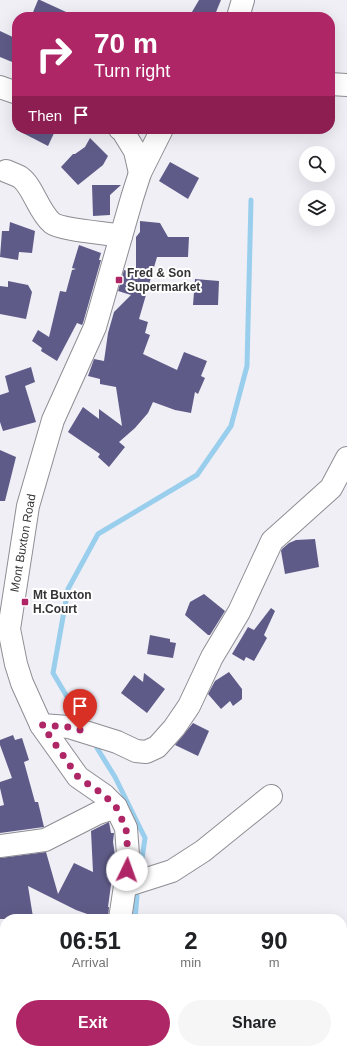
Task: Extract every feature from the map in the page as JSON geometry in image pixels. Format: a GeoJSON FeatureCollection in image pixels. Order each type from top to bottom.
{"type":"FeatureCollection","features":[{"type":"Feature","properties":{"kind":"street"},"geometry":{"type":"LineString","coordinates":[[239,12],[243,0]]}},
{"type":"Feature","properties":{"kind":"street"},"geometry":{"type":"LineString","coordinates":[[335,84],[347,85]]}},
{"type":"Feature","properties":{"kind":"street"},"geometry":{"type":"LineString","coordinates":[[0,87],[12,91]]}},
{"type":"Feature","properties":{"kind":"street","name":"Mont Buxton Road"},"geometry":{"type":"LineString","coordinates":[[121,914],[128,855],[126,828],[116,807],[104,795],[78,777],[42,725],[22,683],[16,664],[9,629],[27,513],[53,420],[95,327],[140,173],[135,151],[124,134]]}},
{"type":"Feature","properties":{"kind":"street"},"geometry":{"type":"LineString","coordinates":[[140,173],[160,134]]}},
{"type":"Feature","properties":{"kind":"street"},"geometry":{"type":"LineString","coordinates":[[6,171],[21,178],[33,194],[42,211],[52,223],[65,228],[121,236]]}},
{"type":"Feature","properties":{"kind":"street"},"geometry":{"type":"LineString","coordinates":[[42,725],[68,727],[146,752],[157,747],[174,728],[189,706],[212,657],[239,612],[272,541],[331,488],[347,458]]}},
{"type":"Feature","properties":{"kind":"street"},"geometry":{"type":"LineString","coordinates":[[125,886],[172,871],[203,851],[271,796]]}},
{"type":"Feature","properties":{"kind":"street"},"geometry":{"type":"LineString","coordinates":[[0,846],[45,840],[98,813],[116,807]]}},
{"type":"Feature","properties":{"kind":"building"},"geometry":{"type":"Polygon","coordinates":[[[38,0],[40,0],[66,12],[33,12],[38,0]]]}},
{"type":"Feature","properties":{"kind":"building"},"geometry":{"type":"Polygon","coordinates":[[[199,0],[221,0],[216,12],[192,12],[199,0]]]}},
{"type":"Feature","properties":{"kind":"building"},"geometry":{"type":"Polygon","coordinates":[[[0,31],[12,37],[12,62],[0,57],[0,31]]]}},
{"type":"Feature","properties":{"kind":"building"},"geometry":{"type":"Polygon","coordinates":[[[25,134],[54,134],[48,146],[25,134]]]}},
{"type":"Feature","properties":{"kind":"building"},"geometry":{"type":"Polygon","coordinates":[[[90,138],[108,156],[103,165],[78,185],[61,167],[73,154],[85,147],[90,138]]]}},
{"type":"Feature","properties":{"kind":"building"},"geometry":{"type":"Polygon","coordinates":[[[170,162],[199,178],[188,199],[159,181],[170,162]]]}},
{"type":"Feature","properties":{"kind":"building"},"geometry":{"type":"Polygon","coordinates":[[[92,185],[121,185],[110,195],[110,215],[93,216],[92,185]]]}},
{"type":"Feature","properties":{"kind":"building"},"geometry":{"type":"Polygon","coordinates":[[[140,221],[160,223],[168,237],[189,237],[188,257],[157,257],[139,319],[148,322],[145,333],[150,335],[143,354],[177,370],[184,352],[207,361],[201,376],[205,378],[198,394],[195,392],[191,413],[175,410],[153,402],[148,413],[135,428],[119,442],[125,447],[109,467],[98,457],[100,454],[68,432],[83,407],[99,419],[99,409],[122,426],[116,387],[100,384],[100,379],[88,376],[94,359],[104,361],[108,333],[114,312],[131,295],[118,291],[124,270],[131,272],[132,267],[136,268],[136,237],[140,232],[140,221]]]}},
{"type":"Feature","properties":{"kind":"building"},"geometry":{"type":"Polygon","coordinates":[[[10,222],[35,231],[32,253],[19,252],[18,260],[0,257],[2,231],[9,231],[10,222]]]}},
{"type":"Feature","properties":{"kind":"building"},"geometry":{"type":"Polygon","coordinates":[[[79,245],[101,253],[99,260],[101,260],[83,323],[82,325],[77,323],[57,361],[41,351],[42,348],[32,341],[38,330],[49,337],[60,291],[66,292],[72,270],[76,269],[72,268],[79,245]]]}},
{"type":"Feature","properties":{"kind":"building"},"geometry":{"type":"Polygon","coordinates":[[[195,279],[219,281],[218,305],[193,305],[195,279]]]}},
{"type":"Feature","properties":{"kind":"building"},"geometry":{"type":"Polygon","coordinates":[[[8,281],[28,285],[32,292],[26,319],[0,314],[0,286],[8,287],[8,281]]]}},
{"type":"Feature","properties":{"kind":"building"},"geometry":{"type":"Polygon","coordinates":[[[31,367],[35,382],[25,386],[36,422],[3,431],[0,422],[0,395],[9,392],[5,376],[31,367]]]}},
{"type":"Feature","properties":{"kind":"building"},"geometry":{"type":"Polygon","coordinates":[[[0,450],[16,457],[5,501],[0,501],[0,450]]]}},
{"type":"Feature","properties":{"kind":"building"},"geometry":{"type":"Polygon","coordinates":[[[315,539],[319,567],[285,574],[281,551],[282,549],[289,543],[296,540],[315,539]]]}},
{"type":"Feature","properties":{"kind":"building"},"geometry":{"type":"Polygon","coordinates":[[[204,594],[225,611],[210,635],[208,635],[185,615],[190,602],[204,594]]]}},
{"type":"Feature","properties":{"kind":"building"},"geometry":{"type":"Polygon","coordinates":[[[271,608],[275,611],[264,635],[267,638],[254,661],[246,657],[244,661],[232,654],[248,627],[254,630],[271,608]]]}},
{"type":"Feature","properties":{"kind":"building"},"geometry":{"type":"Polygon","coordinates":[[[150,635],[170,639],[170,642],[176,643],[173,658],[147,654],[150,635]]]}},
{"type":"Feature","properties":{"kind":"building"},"geometry":{"type":"Polygon","coordinates":[[[229,672],[242,689],[242,699],[233,706],[230,701],[221,709],[208,694],[215,681],[229,672]]]}},
{"type":"Feature","properties":{"kind":"building"},"geometry":{"type":"Polygon","coordinates":[[[144,673],[165,689],[147,713],[121,693],[134,675],[143,682],[144,673]]]}},
{"type":"Feature","properties":{"kind":"building"},"geometry":{"type":"Polygon","coordinates":[[[193,723],[209,731],[198,756],[175,745],[193,723]]]}},
{"type":"Feature","properties":{"kind":"building"},"geometry":{"type":"Polygon","coordinates":[[[13,735],[15,740],[22,738],[29,760],[24,762],[35,802],[38,802],[44,827],[0,833],[0,806],[4,805],[0,782],[12,778],[0,745],[0,740],[13,735]]]}},
{"type":"Feature","properties":{"kind":"building"},"geometry":{"type":"Polygon","coordinates":[[[109,822],[111,833],[114,833],[113,842],[115,855],[108,914],[87,914],[28,886],[33,914],[0,914],[0,858],[46,852],[58,894],[74,863],[93,872],[91,831],[109,822]]]}},
{"type":"Feature","properties":{"kind":"waterway"},"geometry":{"type":"LineString","coordinates":[[79,717],[53,673],[68,589],[98,534],[197,475],[231,426],[247,366],[251,200]]}},
{"type":"Feature","properties":{"kind":"waterway"},"geometry":{"type":"LineString","coordinates":[[97,748],[115,777],[145,838],[141,866]]}},
{"type":"Feature","properties":{"kind":"waterway"},"geometry":{"type":"LineString","coordinates":[[135,914],[137,896]]}},
{"type":"Feature","properties":{"kind":"place","name":"Fred & Son Supermarket"},"geometry":{"type":"Point","coordinates":[119,280]}},
{"type":"Feature","properties":{"kind":"place","name":"Mt Buxton H.Court"},"geometry":{"type":"Point","coordinates":[25,602]}},
{"type":"Feature","properties":{"kind":"route"},"geometry":{"type":"LineString","coordinates":[[80,730],[68,727],[42,725],[78,777],[104,795],[116,807],[126,828],[128,855],[127,870]]}}]}
